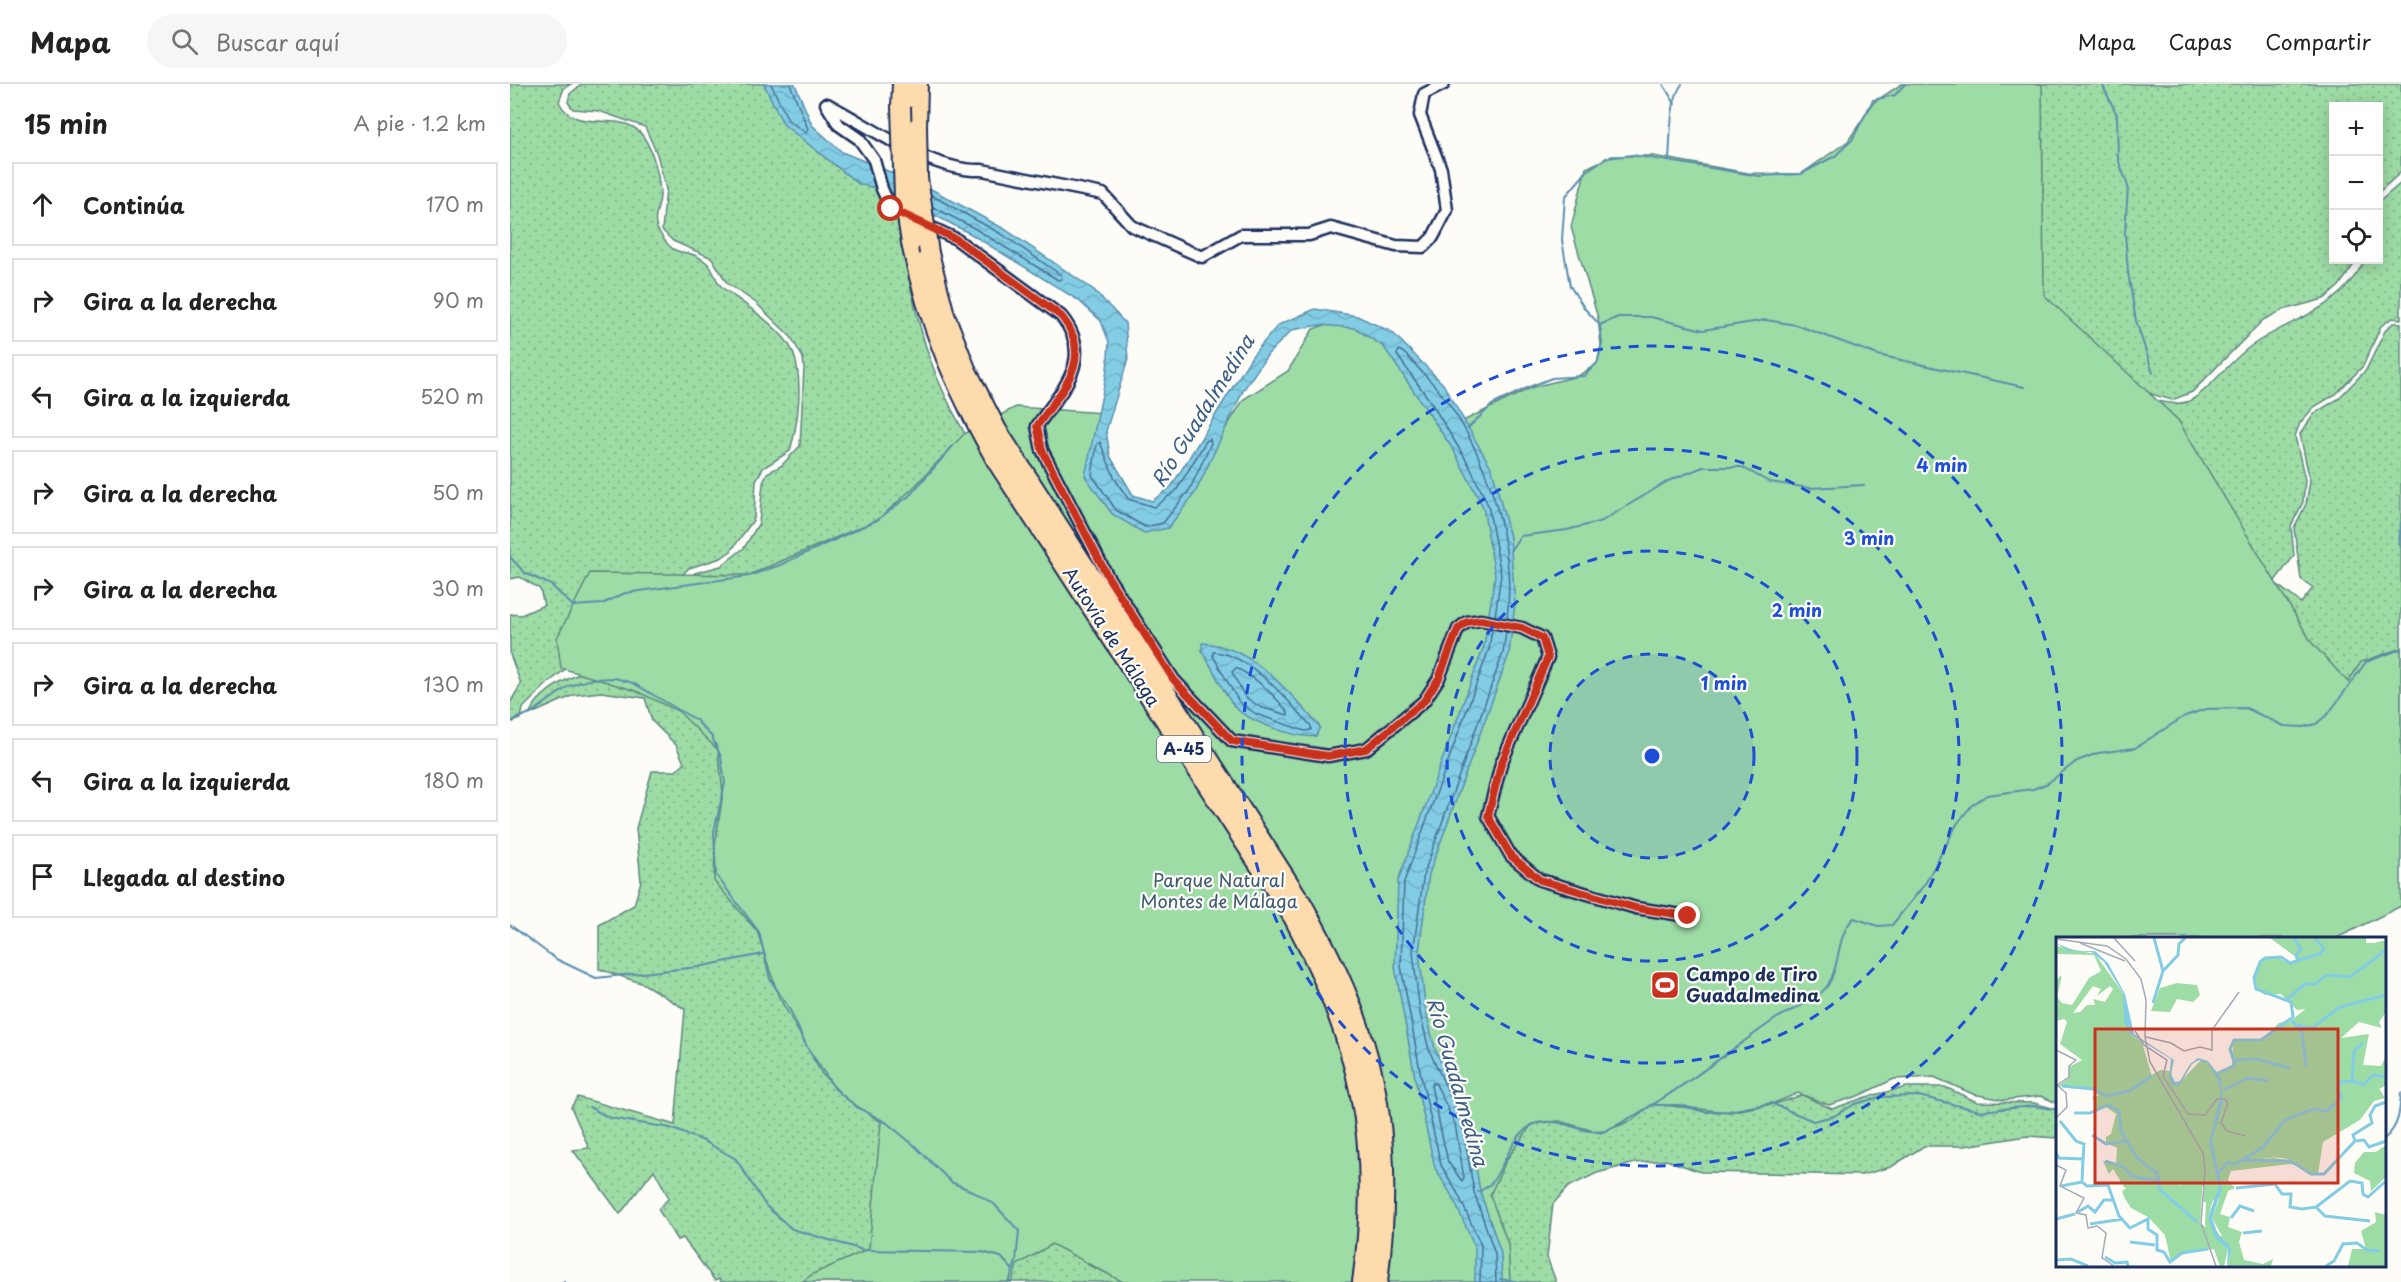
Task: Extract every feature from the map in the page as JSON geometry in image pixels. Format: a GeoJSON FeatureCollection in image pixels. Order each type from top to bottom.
{"type":"FeatureCollection","features":[{"type":"Feature","properties":{"kind":"highway","name":"Autovía de Málaga"},"geometry":{"type":"LineString","coordinates":[[902,84],[900,107],[904,197],[911,243],[921,290],[937,341],[965,405],[997,462],[1293,917],[1319,967],[1350,1048],[1362,1096],[1368,1136],[1369,1208],[1362,1282]]}},
{"type":"Feature","properties":{"kind":"highway","name":"Autovía de Málaga"},"geometry":{"type":"LineString","coordinates":[[918,84],[918,178],[929,253],[945,315],[966,369],[997,430],[1303,905],[1332,958],[1365,1044],[1382,1137],[1384,1218],[1378,1282]]}},
{"type":"Feature","properties":{"kind":"street"},"geometry":{"type":"LineString","coordinates":[[1444,84],[1424,94],[1420,116],[1441,169],[1447,210],[1433,237],[1423,247],[1395,246],[1331,228],[1309,235],[1241,235],[1202,257],[1131,226],[1103,194],[982,170],[963,171],[891,141],[826,104],[840,124],[859,139],[874,160],[882,189],[891,209],[956,239],[1061,316],[1070,326],[1076,345],[1073,374],[1037,426],[1042,450],[1108,577],[1174,680],[1232,741],[1328,756],[1366,749],[1424,701],[1439,678],[1458,629],[1467,622],[1481,620],[1522,628],[1542,638],[1548,657],[1501,764],[1488,816],[1511,856],[1540,880],[1636,908],[1688,916]]}},
{"type":"Feature","properties":{"kind":"green space"},"geometry":{"type":"Polygon","coordinates":[[[510,84],[571,84],[564,88],[559,102],[574,117],[583,120],[624,123],[639,132],[649,147],[658,176],[660,193],[656,215],[657,228],[675,250],[691,254],[706,262],[720,285],[781,334],[793,352],[799,389],[790,451],[763,468],[756,480],[754,519],[731,551],[721,558],[689,568],[548,683],[523,708],[521,719],[510,723],[510,703],[521,684],[510,654],[510,614],[521,615],[544,605],[540,589],[520,577],[510,579],[510,84]]]}},
{"type":"Feature","properties":{"kind":"green space"},"geometry":{"type":"Polygon","coordinates":[[[582,84],[764,84],[784,124],[859,184],[877,188],[882,204],[899,215],[915,308],[940,384],[973,448],[1024,530],[984,562],[687,580],[695,573],[721,566],[744,548],[759,523],[763,483],[767,473],[781,466],[800,446],[803,358],[791,337],[756,303],[727,283],[712,258],[673,241],[662,230],[666,189],[657,154],[645,127],[599,111],[573,109],[568,102],[570,94],[582,84]]]}},
{"type":"Feature","properties":{"kind":"green space","name":"Parque Natural Montes de Málaga"},"geometry":{"type":"Polygon","coordinates":[[[1902,84],[2042,84],[2044,295],[2178,420],[2312,643],[2348,682],[2361,662],[2401,648],[2401,906],[2339,937],[2056,937],[2056,1103],[2041,1096],[2004,1100],[1973,1094],[1934,1077],[1894,1079],[1858,1096],[1829,1105],[1798,1093],[1772,1104],[1729,1112],[1652,1104],[1633,1120],[1601,1133],[1559,1121],[1532,1124],[1507,1159],[1490,1195],[1508,1244],[1510,1282],[1123,1282],[1052,1244],[1017,1265],[1012,1282],[802,1282],[813,1274],[869,1249],[881,1122],[845,1098],[822,1074],[778,995],[757,931],[714,881],[715,846],[723,793],[718,750],[678,711],[636,691],[561,668],[557,638],[590,573],[749,575],[879,519],[913,488],[964,434],[1016,407],[1103,413],[1116,500],[1162,504],[1201,467],[1244,399],[1288,371],[1313,329],[1341,319],[1366,330],[1417,370],[1457,424],[1533,387],[1578,376],[1597,364],[1601,345],[1598,318],[1571,227],[1586,168],[1612,156],[1653,156],[1748,173],[1801,174],[1848,141],[1874,102],[1902,84]]]}},
{"type":"Feature","properties":{"kind":"green space"},"geometry":{"type":"Polygon","coordinates":[[[2022,84],[2401,84],[2401,172],[2383,188],[2383,102],[2329,102],[2329,264],[2354,264],[2339,286],[2324,299],[2283,310],[2263,320],[2192,392],[2172,400],[2148,393],[2144,398],[2175,403],[2193,399],[2251,346],[2328,303],[2341,292],[2362,264],[2383,264],[2383,199],[2401,183],[2401,319],[2392,318],[2381,326],[2363,366],[2336,394],[2314,407],[2300,423],[2295,436],[2305,480],[2303,502],[2291,526],[2294,556],[2274,582],[2301,603],[2313,588],[2301,579],[2294,528],[2306,504],[2310,481],[2300,434],[2315,413],[2338,399],[2366,370],[2385,331],[2393,323],[2401,323],[2401,745],[1576,385],[1731,241],[2022,84]]]}},
{"type":"Feature","properties":{"kind":"green space"},"geometry":{"type":"Polygon","coordinates":[[[590,670],[690,706],[1088,1265],[1127,1282],[721,1282],[719,1279],[715,1281],[683,1238],[677,1240],[658,1209],[669,1198],[654,1170],[620,1214],[573,1150],[589,1148],[571,1107],[578,1097],[675,1125],[685,1009],[644,984],[599,969],[599,925],[634,905],[641,881],[636,828],[652,771],[676,771],[684,763],[676,745],[652,721],[645,698],[601,692],[574,695],[529,715],[539,699],[554,687],[590,670]]]}},
{"type":"Feature","properties":{"kind":"green space"},"geometry":{"type":"Polygon","coordinates":[[[1907,1087],[1945,1087],[1977,1102],[2034,1103],[2056,1109],[2056,1138],[2027,1136],[1965,1146],[1924,1146],[1891,1167],[1862,1175],[1701,1172],[1666,1160],[1635,1163],[1597,1173],[1568,1187],[1553,1204],[1547,1257],[1556,1282],[1502,1282],[1480,1191],[1498,1111],[1635,1103],[1775,1104],[1802,1095],[1832,1109],[1866,1097],[1907,1087]]]}},
{"type":"Feature","properties":{"kind":"water"},"geometry":{"type":"Polygon","coordinates":[[[764,84],[795,84],[812,125],[842,152],[931,189],[1006,230],[1094,290],[1125,323],[1128,359],[1106,431],[1110,456],[1133,495],[1152,501],[1171,487],[1252,356],[1278,325],[1315,309],[1357,316],[1392,332],[1443,384],[1492,469],[1510,537],[1515,603],[1509,654],[1429,874],[1419,952],[1426,1012],[1435,1049],[1468,1120],[1480,1191],[1501,1253],[1502,1282],[1475,1282],[1475,1247],[1452,1196],[1435,1168],[1415,1078],[1395,967],[1398,881],[1484,646],[1495,575],[1483,507],[1454,451],[1384,347],[1355,328],[1320,325],[1292,330],[1268,354],[1244,389],[1195,493],[1168,528],[1144,533],[1112,514],[1085,476],[1107,371],[1109,342],[1101,321],[1078,300],[971,234],[886,190],[859,184],[783,124],[764,84]]]}},
{"type":"Feature","properties":{"kind":"water"},"geometry":{"type":"Polygon","coordinates":[[[1202,643],[1238,652],[1268,673],[1320,727],[1316,736],[1297,735],[1272,728],[1240,711],[1229,699],[1202,651],[1202,643]]]}},
{"type":"Feature","properties":{"kind":"waterway"},"geometry":{"type":"LineString","coordinates":[[1663,84],[1675,104]]}},
{"type":"Feature","properties":{"kind":"waterway"},"geometry":{"type":"LineString","coordinates":[[1669,159],[1673,110],[1682,84]]}},
{"type":"Feature","properties":{"kind":"waterway"},"geometry":{"type":"LineString","coordinates":[[1468,428],[1492,405],[1552,378],[1584,376],[1598,362],[1602,344],[1600,325],[1585,309],[1570,286],[1562,240],[1565,197],[1588,170],[1606,158],[1632,155],[1759,176],[1801,174],[1835,156],[1852,140],[1873,100],[1895,95],[1905,84]]}},
{"type":"Feature","properties":{"kind":"waterway"},"geometry":{"type":"LineString","coordinates":[[2102,84],[2117,115],[2118,159],[2128,186],[2125,233],[2128,272],[2136,321],[2153,373]]}},
{"type":"Feature","properties":{"kind":"waterway"},"geometry":{"type":"LineString","coordinates":[[1600,325],[1618,317],[1651,317],[1703,330],[1766,320],[1796,325],[1878,355],[2024,387]]}},
{"type":"Feature","properties":{"kind":"waterway"},"geometry":{"type":"LineString","coordinates":[[510,557],[525,573],[551,585],[573,606],[602,604],[625,593],[749,576],[780,565],[877,520],[909,496],[953,446]]}},
{"type":"Feature","properties":{"kind":"waterway"},"geometry":{"type":"LineString","coordinates":[[1510,551],[1520,536],[1567,530],[1602,521],[1668,481],[1703,467],[1742,467],[1769,482],[1810,488],[1864,485]]}},
{"type":"Feature","properties":{"kind":"waterway"},"geometry":{"type":"LineString","coordinates":[[2401,523],[2399,544],[2401,547]]}},
{"type":"Feature","properties":{"kind":"waterway","name":"Río Guadalmedina"},"geometry":{"type":"LineString","coordinates":[[1478,1192],[1492,1183],[1518,1137],[1533,1125],[1551,1122],[1588,1131],[1605,1131],[1649,1107],[1774,1020],[1817,996],[1828,985],[1832,977],[1841,941],[1848,925],[1854,918],[1878,926],[1892,925],[1925,884],[1957,824],[1972,805],[1987,795],[2033,789],[2048,783],[2077,761],[2098,753],[2135,748],[2185,716],[2206,709],[2246,708],[2284,726],[2303,727],[2316,724],[2329,713],[2366,662],[2401,649]]}},
{"type":"Feature","properties":{"kind":"waterway"},"geometry":{"type":"LineString","coordinates":[[510,722],[534,711],[569,686],[592,679],[615,678],[633,683],[696,720],[712,737],[721,757],[725,783],[714,832],[716,875],[759,932],[770,979],[789,1008],[807,1047],[835,1089],[857,1107],[887,1123],[915,1146],[951,1182],[994,1204],[1019,1231],[1016,1261],[1009,1282]]}},
{"type":"Feature","properties":{"kind":"waterway"},"geometry":{"type":"LineString","coordinates":[[510,925],[556,959],[596,978],[698,967],[763,954]]}},
{"type":"Feature","properties":{"kind":"waterway"},"geometry":{"type":"LineString","coordinates":[[2386,1137],[2396,1124],[2401,1093]]}},
{"type":"Feature","properties":{"kind":"waterway"},"geometry":{"type":"LineString","coordinates":[[1650,1105],[1680,1105],[1705,1112],[1729,1111],[1771,1103],[1813,1121],[1834,1116],[1855,1104],[1880,1097],[1919,1096],[1980,1111],[2034,1106],[2056,1110]]}},
{"type":"Feature","properties":{"kind":"waterway"},"geometry":{"type":"LineString","coordinates":[[589,1107],[610,1118],[670,1128],[704,1141],[736,1159],[766,1206],[792,1229],[863,1250],[982,1252],[1001,1257],[1012,1269]]}},
{"type":"Feature","properties":{"kind":"waterway"},"geometry":{"type":"LineString","coordinates":[[1500,1279],[1520,1282]]}},
{"type":"Feature","properties":{"kind":"place","name":"Campo de Tiro Guadalmedina"},"geometry":{"type":"Point","coordinates":[1665,985]}},
{"type":"Feature","properties":{"kind":"route"},"geometry":{"type":"LineString","coordinates":[[891,209],[956,239],[1061,316],[1070,326],[1076,345],[1073,374],[1037,426],[1042,450],[1108,577],[1174,680],[1232,741],[1328,756],[1366,749],[1424,701],[1439,678],[1458,629],[1467,622],[1481,620],[1522,628],[1542,638],[1548,657],[1501,764],[1488,816],[1511,856],[1540,880],[1636,908],[1688,916]]}}]}
